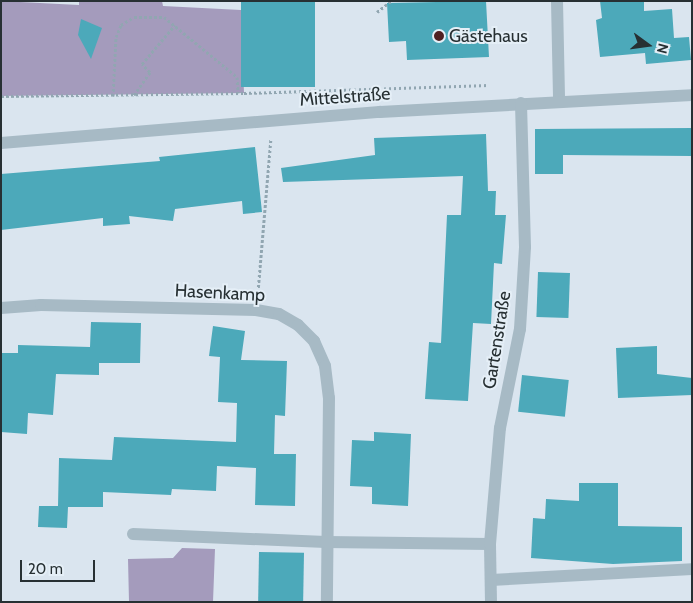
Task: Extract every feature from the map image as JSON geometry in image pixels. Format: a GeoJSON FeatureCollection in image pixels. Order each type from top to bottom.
{"type":"FeatureCollection","features":[{"type":"Feature","properties":{"kind":"street"},"geometry":{"type":"LineString","coordinates":[[557,1],[559,100]]}},
{"type":"Feature","properties":{"kind":"street","name":"Mittelstraße"},"geometry":{"type":"LineString","coordinates":[[1,143],[559,100],[692,95]]}},
{"type":"Feature","properties":{"kind":"street","name":"Gartenstraße"},"geometry":{"type":"LineString","coordinates":[[490,602],[490,544],[500,428],[520,329],[525,247],[521,103]]}},
{"type":"Feature","properties":{"kind":"street","name":"Hasenkamp"},"geometry":{"type":"LineString","coordinates":[[1,308],[41,305],[256,310],[279,314],[298,325],[314,341],[325,366],[329,398],[326,602]]}},
{"type":"Feature","properties":{"kind":"street"},"geometry":{"type":"LineString","coordinates":[[133,534],[326,542],[490,544]]}},
{"type":"Feature","properties":{"kind":"street"},"geometry":{"type":"LineString","coordinates":[[491,580],[692,570]]}},
{"type":"Feature","properties":{"kind":"path"},"geometry":{"type":"LineString","coordinates":[[377,12],[391,1]]}},
{"type":"Feature","properties":{"kind":"path"},"geometry":{"type":"LineString","coordinates":[[113,96],[116,37],[121,25],[134,17],[164,17],[237,77],[238,93]]}},
{"type":"Feature","properties":{"kind":"path"},"geometry":{"type":"LineString","coordinates":[[134,95],[150,72],[142,64],[174,25]]}},
{"type":"Feature","properties":{"kind":"path"},"geometry":{"type":"LineString","coordinates":[[1,96],[238,93],[499,84]]}},
{"type":"Feature","properties":{"kind":"path"},"geometry":{"type":"LineString","coordinates":[[256,310],[271,121]]}},
{"type":"Feature","properties":{"kind":"shaded area"},"geometry":{"type":"Polygon","coordinates":[[[1,1],[79,5],[79,1],[162,1],[163,6],[241,10],[244,93],[1,96],[1,1]]]}},
{"type":"Feature","properties":{"kind":"shaded area"},"geometry":{"type":"Polygon","coordinates":[[[182,548],[215,549],[213,602],[129,602],[128,559],[173,558],[182,548]]]}},
{"type":"Feature","properties":{"kind":"building"},"geometry":{"type":"Polygon","coordinates":[[[241,1],[315,1],[315,87],[241,87],[241,1]]]}},
{"type":"Feature","properties":{"kind":"building","name":"Gästehaus"},"geometry":{"type":"Polygon","coordinates":[[[486,1],[489,57],[407,60],[406,41],[389,42],[387,3],[486,1]]]}},
{"type":"Feature","properties":{"kind":"building"},"geometry":{"type":"Polygon","coordinates":[[[600,1],[644,1],[644,11],[672,9],[674,38],[689,37],[691,60],[646,64],[645,53],[600,57],[596,20],[602,18],[600,1]]]}},
{"type":"Feature","properties":{"kind":"building"},"geometry":{"type":"Polygon","coordinates":[[[81,19],[102,28],[91,59],[78,35],[81,19]]]}},
{"type":"Feature","properties":{"kind":"building"},"geometry":{"type":"Polygon","coordinates":[[[692,128],[692,156],[563,155],[563,174],[535,174],[535,129],[692,128]]]}},
{"type":"Feature","properties":{"kind":"building"},"geometry":{"type":"Polygon","coordinates":[[[486,134],[488,191],[496,191],[495,215],[506,215],[502,264],[494,263],[491,324],[473,323],[468,401],[425,399],[429,342],[441,343],[447,215],[461,215],[463,176],[283,182],[281,168],[375,155],[374,138],[486,134]]]}},
{"type":"Feature","properties":{"kind":"building"},"geometry":{"type":"Polygon","coordinates":[[[255,147],[262,212],[243,214],[242,201],[175,209],[173,221],[129,216],[130,224],[103,226],[103,218],[1,230],[1,174],[160,161],[159,157],[255,147]]]}},
{"type":"Feature","properties":{"kind":"building"},"geometry":{"type":"Polygon","coordinates":[[[538,272],[570,273],[568,318],[536,317],[538,272]]]}},
{"type":"Feature","properties":{"kind":"building"},"geometry":{"type":"Polygon","coordinates":[[[91,322],[141,323],[140,363],[99,363],[99,375],[56,374],[53,415],[28,413],[27,434],[1,432],[1,353],[18,353],[18,345],[90,347],[91,322]]]}},
{"type":"Feature","properties":{"kind":"building"},"geometry":{"type":"Polygon","coordinates":[[[213,326],[245,331],[241,360],[287,361],[285,416],[275,415],[274,454],[296,454],[295,506],[255,505],[256,468],[217,466],[216,491],[172,489],[171,495],[103,492],[103,507],[68,507],[67,528],[38,527],[39,506],[58,506],[59,458],[112,460],[114,437],[236,442],[237,403],[218,402],[220,357],[209,356],[213,326]]]}},
{"type":"Feature","properties":{"kind":"building"},"geometry":{"type":"Polygon","coordinates":[[[657,346],[657,374],[692,378],[692,395],[618,398],[616,348],[657,346]]]}},
{"type":"Feature","properties":{"kind":"building"},"geometry":{"type":"Polygon","coordinates":[[[522,375],[569,380],[565,417],[518,412],[522,375]]]}},
{"type":"Feature","properties":{"kind":"building"},"geometry":{"type":"Polygon","coordinates":[[[374,432],[411,434],[408,506],[372,504],[372,487],[350,486],[352,440],[374,441],[374,432]]]}},
{"type":"Feature","properties":{"kind":"building"},"geometry":{"type":"Polygon","coordinates":[[[579,483],[618,483],[618,526],[682,527],[682,561],[613,564],[531,558],[533,518],[545,519],[546,499],[579,501],[579,483]]]}},
{"type":"Feature","properties":{"kind":"building"},"geometry":{"type":"Polygon","coordinates":[[[259,552],[304,553],[303,602],[258,602],[259,552]]]}},
{"type":"Feature","properties":{"kind":"place","name":"Gästehaus"},"geometry":{"type":"Point","coordinates":[439,36]}}]}
